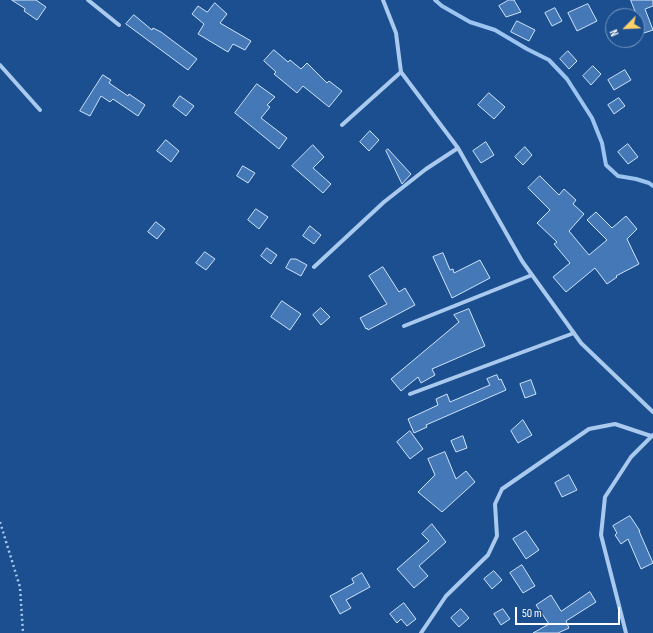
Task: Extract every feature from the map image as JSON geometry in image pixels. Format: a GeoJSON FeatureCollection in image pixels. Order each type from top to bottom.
{"type":"FeatureCollection","features":[{"type":"Feature","properties":{"kind":"street"},"geometry":{"type":"LineString","coordinates":[[88,0],[119,26]]}},
{"type":"Feature","properties":{"kind":"street"},"geometry":{"type":"LineString","coordinates":[[383,0],[396,33],[401,72],[458,148],[522,261],[581,343],[653,412]]}},
{"type":"Feature","properties":{"kind":"street"},"geometry":{"type":"LineString","coordinates":[[0,65],[40,110]]}},
{"type":"Feature","properties":{"kind":"street"},"geometry":{"type":"LineString","coordinates":[[342,125],[401,72]]}},
{"type":"Feature","properties":{"kind":"street"},"geometry":{"type":"LineString","coordinates":[[314,268],[384,202],[426,169],[458,148]]}},
{"type":"Feature","properties":{"kind":"street"},"geometry":{"type":"LineString","coordinates":[[404,326],[532,275]]}},
{"type":"Feature","properties":{"kind":"street"},"geometry":{"type":"LineString","coordinates":[[410,394],[574,333]]}},
{"type":"Feature","properties":{"kind":"street"},"geometry":{"type":"LineString","coordinates":[[420,633],[446,596],[488,555],[497,536],[495,504],[502,489],[588,429],[615,424],[652,435],[631,457],[605,497],[601,535],[626,633]]}},
{"type":"Feature","properties":{"kind":"path"},"geometry":{"type":"LineString","coordinates":[[0,522],[20,586],[23,633]]}},
{"type":"Feature","properties":{"kind":"building"},"geometry":{"type":"Polygon","coordinates":[[[12,0],[36,0],[46,7],[37,20],[12,0]]]}},
{"type":"Feature","properties":{"kind":"building"},"geometry":{"type":"Polygon","coordinates":[[[509,0],[514,0],[521,12],[506,17],[499,6],[509,0]]]}},
{"type":"Feature","properties":{"kind":"building"},"geometry":{"type":"Polygon","coordinates":[[[631,0],[653,0],[653,6],[645,9],[634,8],[631,0]]]}},
{"type":"Feature","properties":{"kind":"building"},"geometry":{"type":"Polygon","coordinates":[[[215,3],[227,14],[220,23],[251,41],[245,50],[233,44],[228,52],[198,34],[204,24],[192,14],[198,6],[207,12],[215,3]]]}},
{"type":"Feature","properties":{"kind":"building"},"geometry":{"type":"Polygon","coordinates":[[[588,4],[597,21],[577,31],[568,13],[588,4]]]}},
{"type":"Feature","properties":{"kind":"building"},"geometry":{"type":"Polygon","coordinates":[[[555,8],[562,21],[552,26],[545,13],[555,8]]]}},
{"type":"Feature","properties":{"kind":"building"},"geometry":{"type":"Polygon","coordinates":[[[645,9],[653,30],[645,33],[645,9]]]}},
{"type":"Feature","properties":{"kind":"building"},"geometry":{"type":"Polygon","coordinates":[[[134,15],[152,30],[153,28],[161,32],[197,59],[188,70],[126,24],[134,15]]]}},
{"type":"Feature","properties":{"kind":"building"},"geometry":{"type":"Polygon","coordinates":[[[517,21],[535,30],[529,41],[511,32],[517,21]]]}},
{"type":"Feature","properties":{"kind":"building"},"geometry":{"type":"Polygon","coordinates":[[[274,50],[288,62],[290,60],[301,69],[307,63],[327,83],[329,81],[342,91],[329,107],[303,86],[297,93],[274,74],[276,72],[264,61],[274,50]]]}},
{"type":"Feature","properties":{"kind":"building"},"geometry":{"type":"Polygon","coordinates":[[[568,51],[577,61],[569,69],[560,59],[568,51]]]}},
{"type":"Feature","properties":{"kind":"building"},"geometry":{"type":"Polygon","coordinates":[[[593,66],[601,74],[591,85],[583,76],[593,66]]]}},
{"type":"Feature","properties":{"kind":"building"},"geometry":{"type":"Polygon","coordinates":[[[625,70],[631,80],[614,90],[608,80],[625,70]]]}},
{"type":"Feature","properties":{"kind":"building"},"geometry":{"type":"Polygon","coordinates":[[[103,75],[111,80],[109,83],[145,105],[138,116],[113,99],[110,102],[101,96],[90,116],[80,111],[103,75]]]}},
{"type":"Feature","properties":{"kind":"building"},"geometry":{"type":"Polygon","coordinates":[[[257,84],[275,97],[267,105],[270,107],[261,118],[287,138],[279,149],[235,113],[257,84]]]}},
{"type":"Feature","properties":{"kind":"building"},"geometry":{"type":"Polygon","coordinates":[[[489,93],[505,107],[494,119],[478,105],[489,93]]]}},
{"type":"Feature","properties":{"kind":"building"},"geometry":{"type":"Polygon","coordinates":[[[180,96],[194,106],[186,116],[173,106],[180,96]]]}},
{"type":"Feature","properties":{"kind":"building"},"geometry":{"type":"Polygon","coordinates":[[[619,98],[625,106],[614,114],[608,105],[619,98]]]}},
{"type":"Feature","properties":{"kind":"building"},"geometry":{"type":"Polygon","coordinates":[[[370,131],[379,140],[369,151],[360,142],[370,131]]]}},
{"type":"Feature","properties":{"kind":"building"},"geometry":{"type":"Polygon","coordinates":[[[166,140],[179,151],[171,162],[157,151],[166,140]]]}},
{"type":"Feature","properties":{"kind":"building"},"geometry":{"type":"Polygon","coordinates":[[[486,142],[494,155],[481,163],[473,151],[486,142]]]}},
{"type":"Feature","properties":{"kind":"building"},"geometry":{"type":"Polygon","coordinates":[[[628,144],[638,157],[628,164],[618,152],[628,144]]]}},
{"type":"Feature","properties":{"kind":"building"},"geometry":{"type":"Polygon","coordinates":[[[313,145],[324,157],[313,168],[331,184],[323,193],[292,166],[313,145]]]}},
{"type":"Feature","properties":{"kind":"building"},"geometry":{"type":"Polygon","coordinates":[[[525,147],[532,155],[523,165],[515,157],[525,147]]]}},
{"type":"Feature","properties":{"kind":"building"},"geometry":{"type":"Polygon","coordinates":[[[388,149],[411,174],[402,184],[386,151],[388,149]]]}},
{"type":"Feature","properties":{"kind":"building"},"geometry":{"type":"Polygon","coordinates":[[[243,166],[255,173],[248,183],[237,176],[243,166]]]}},
{"type":"Feature","properties":{"kind":"building"},"geometry":{"type":"Polygon","coordinates":[[[540,176],[559,195],[564,189],[576,200],[573,204],[584,214],[569,231],[589,255],[607,240],[587,220],[596,212],[612,228],[626,216],[637,229],[627,239],[639,264],[616,276],[617,277],[607,284],[595,268],[566,292],[553,277],[570,263],[554,244],[557,242],[537,223],[550,210],[528,188],[540,176]]]}},
{"type":"Feature","properties":{"kind":"building"},"geometry":{"type":"Polygon","coordinates":[[[256,209],[268,217],[259,229],[248,220],[256,209]]]}},
{"type":"Feature","properties":{"kind":"building"},"geometry":{"type":"Polygon","coordinates":[[[156,222],[165,229],[157,239],[148,232],[156,222]]]}},
{"type":"Feature","properties":{"kind":"building"},"geometry":{"type":"Polygon","coordinates":[[[310,226],[321,235],[314,244],[303,236],[310,226]]]}},
{"type":"Feature","properties":{"kind":"building"},"geometry":{"type":"Polygon","coordinates":[[[267,248],[277,255],[271,264],[261,256],[267,248]]]}},
{"type":"Feature","properties":{"kind":"building"},"geometry":{"type":"Polygon","coordinates":[[[205,252],[215,259],[206,270],[196,263],[205,252]]]}},
{"type":"Feature","properties":{"kind":"building"},"geometry":{"type":"Polygon","coordinates":[[[443,253],[450,270],[453,269],[454,273],[480,260],[490,278],[452,298],[433,257],[443,253]]]}},
{"type":"Feature","properties":{"kind":"building"},"geometry":{"type":"Polygon","coordinates":[[[291,259],[296,259],[307,265],[301,276],[286,268],[291,259]]]}},
{"type":"Feature","properties":{"kind":"building"},"geometry":{"type":"Polygon","coordinates":[[[383,267],[399,292],[405,288],[415,305],[368,330],[360,318],[387,304],[369,276],[383,267]]]}},
{"type":"Feature","properties":{"kind":"building"},"geometry":{"type":"Polygon","coordinates":[[[282,301],[301,314],[290,330],[271,317],[282,301]]]}},
{"type":"Feature","properties":{"kind":"building"},"geometry":{"type":"Polygon","coordinates":[[[321,308],[330,317],[321,325],[313,315],[321,308]]]}},
{"type":"Feature","properties":{"kind":"building"},"geometry":{"type":"Polygon","coordinates":[[[469,309],[485,346],[432,369],[435,375],[421,383],[418,377],[401,391],[391,379],[459,322],[454,315],[469,309]]]}},
{"type":"Feature","properties":{"kind":"building"},"geometry":{"type":"Polygon","coordinates":[[[497,375],[499,380],[501,379],[506,390],[426,425],[427,427],[414,433],[408,419],[438,405],[436,399],[447,394],[450,402],[490,385],[487,379],[497,375]]]}},
{"type":"Feature","properties":{"kind":"building"},"geometry":{"type":"Polygon","coordinates":[[[531,380],[536,394],[525,398],[520,384],[531,380]]]}},
{"type":"Feature","properties":{"kind":"building"},"geometry":{"type":"Polygon","coordinates":[[[523,420],[532,435],[518,443],[511,431],[523,420]]]}},
{"type":"Feature","properties":{"kind":"building"},"geometry":{"type":"Polygon","coordinates":[[[410,431],[423,449],[410,459],[397,442],[410,431]]]}},
{"type":"Feature","properties":{"kind":"building"},"geometry":{"type":"Polygon","coordinates":[[[463,436],[467,448],[456,452],[451,441],[463,436]]]}},
{"type":"Feature","properties":{"kind":"building"},"geometry":{"type":"Polygon","coordinates":[[[445,452],[456,479],[466,471],[475,482],[442,512],[418,492],[435,475],[428,459],[445,452]]]}},
{"type":"Feature","properties":{"kind":"building"},"geometry":{"type":"Polygon","coordinates":[[[569,475],[577,490],[562,497],[555,483],[569,475]]]}},
{"type":"Feature","properties":{"kind":"building"},"geometry":{"type":"Polygon","coordinates":[[[630,516],[640,531],[653,563],[641,569],[628,539],[621,544],[615,535],[617,533],[613,526],[630,516]]]}},
{"type":"Feature","properties":{"kind":"building"},"geometry":{"type":"Polygon","coordinates":[[[432,524],[446,542],[419,566],[428,576],[414,588],[397,569],[429,541],[422,534],[432,524]]]}},
{"type":"Feature","properties":{"kind":"building"},"geometry":{"type":"Polygon","coordinates":[[[526,531],[539,550],[526,559],[513,539],[526,531]]]}},
{"type":"Feature","properties":{"kind":"building"},"geometry":{"type":"Polygon","coordinates":[[[522,565],[535,586],[523,593],[510,573],[522,565]]]}},
{"type":"Feature","properties":{"kind":"building"},"geometry":{"type":"Polygon","coordinates":[[[494,571],[502,580],[492,589],[484,579],[494,571]]]}},
{"type":"Feature","properties":{"kind":"building"},"geometry":{"type":"Polygon","coordinates":[[[362,573],[370,587],[346,600],[351,608],[340,614],[330,596],[354,583],[352,579],[362,573]]]}},
{"type":"Feature","properties":{"kind":"building"},"geometry":{"type":"Polygon","coordinates":[[[590,592],[596,602],[566,621],[569,628],[558,633],[533,633],[549,624],[536,605],[551,595],[561,611],[590,592]]]}},
{"type":"Feature","properties":{"kind":"building"},"geometry":{"type":"Polygon","coordinates":[[[404,603],[416,619],[407,626],[401,619],[397,623],[390,614],[404,603]]]}},
{"type":"Feature","properties":{"kind":"building"},"geometry":{"type":"Polygon","coordinates":[[[461,609],[469,618],[459,627],[451,618],[461,609]]]}},
{"type":"Feature","properties":{"kind":"building"},"geometry":{"type":"Polygon","coordinates":[[[503,609],[510,619],[501,625],[494,614],[503,609]]]}},
{"type":"Feature","properties":{"kind":"waterway"},"geometry":{"type":"LineString","coordinates":[[435,0],[442,6],[470,22],[495,30],[549,60],[567,79],[592,118],[602,143],[606,165],[618,176],[636,179],[649,183],[653,186]]}}]}
